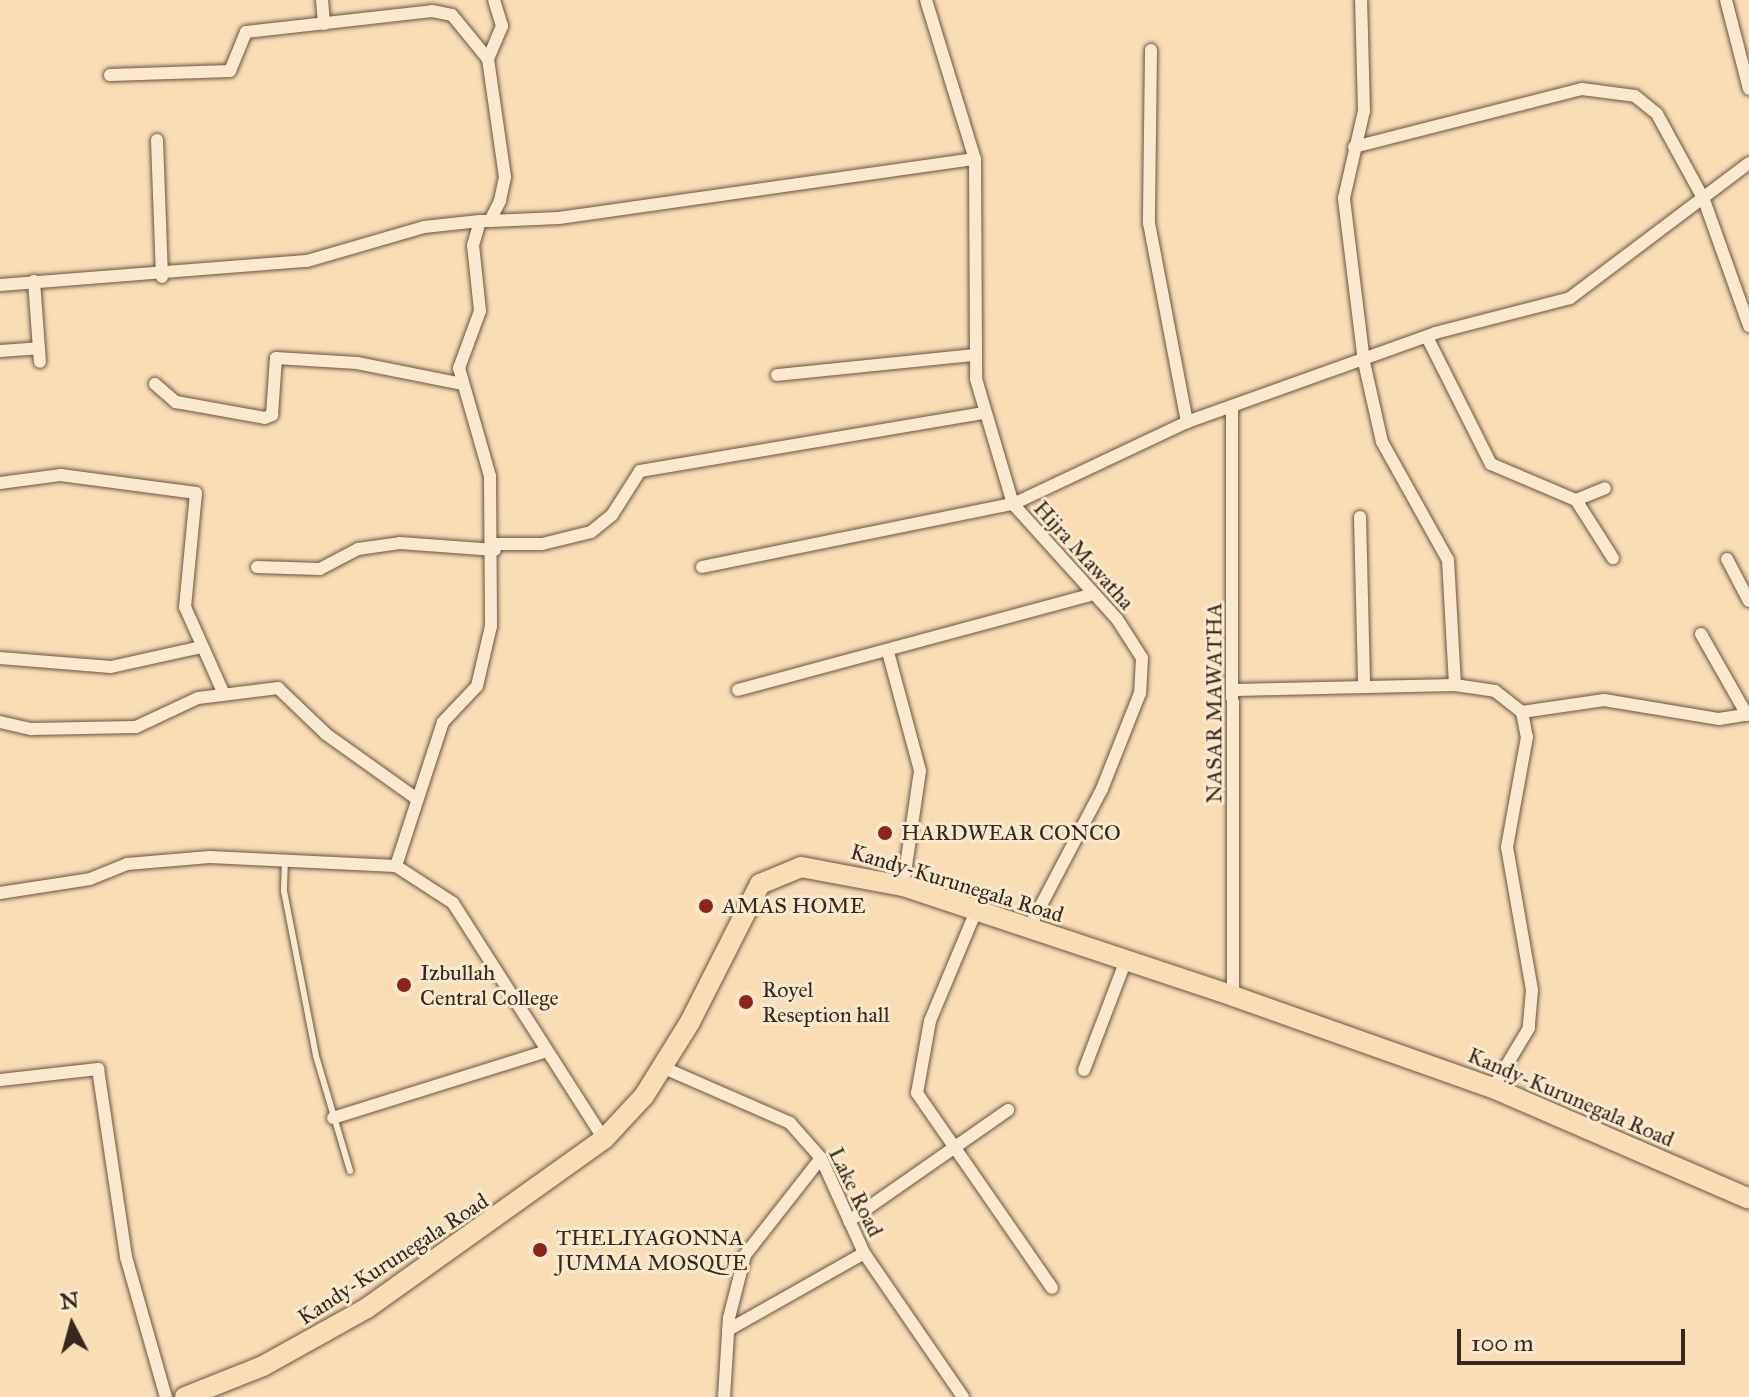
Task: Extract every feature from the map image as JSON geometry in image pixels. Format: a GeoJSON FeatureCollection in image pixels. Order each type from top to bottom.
{"type":"FeatureCollection","features":[{"type":"Feature","properties":{"kind":"highway","name":"Kandy-Kurunegala Road"},"geometry":{"type":"LineString","coordinates":[[185,1397],[263,1366],[367,1308],[604,1139],[662,1067],[760,884],[801,867],[903,886],[1233,996],[1493,1088],[1749,1199]]}},
{"type":"Feature","properties":{"kind":"street"},"geometry":{"type":"LineString","coordinates":[[322,0],[324,24]]}},
{"type":"Feature","properties":{"kind":"street"},"geometry":{"type":"LineString","coordinates":[[488,59],[502,26],[494,0]]}},
{"type":"Feature","properties":{"kind":"street","name":"Hijra Mawatha"},"geometry":{"type":"LineString","coordinates":[[926,0],[975,159],[974,355],[984,413],[1013,504],[1089,595],[1117,619],[1142,658],[1140,693],[1102,789],[1029,928]]}},
{"type":"Feature","properties":{"kind":"street"},"geometry":{"type":"LineString","coordinates":[[1361,0],[1364,111],[1344,198],[1364,362],[1382,442],[1448,560],[1455,685]]}},
{"type":"Feature","properties":{"kind":"street"},"geometry":{"type":"LineString","coordinates":[[1726,0],[1749,89]]}},
{"type":"Feature","properties":{"kind":"street"},"geometry":{"type":"LineString","coordinates":[[110,75],[230,71],[246,32],[452,15],[488,59],[505,177],[472,259],[480,311],[461,354],[462,384],[490,476],[496,547],[491,626],[477,686],[443,722],[396,866]]}},
{"type":"Feature","properties":{"kind":"street"},"geometry":{"type":"LineString","coordinates":[[1151,50],[1149,223],[1187,422]]}},
{"type":"Feature","properties":{"kind":"street"},"geometry":{"type":"LineString","coordinates":[[1354,147],[1582,89],[1635,96],[1657,114],[1704,200],[1749,326]]}},
{"type":"Feature","properties":{"kind":"street"},"geometry":{"type":"LineString","coordinates":[[157,140],[162,277]]}},
{"type":"Feature","properties":{"kind":"street"},"geometry":{"type":"LineString","coordinates":[[0,285],[162,277],[307,261],[412,230],[485,221],[559,218],[975,159]]}},
{"type":"Feature","properties":{"kind":"street"},"geometry":{"type":"LineString","coordinates":[[702,567],[1013,504],[1187,422],[1232,409],[1427,337],[1570,298],[1704,200],[1749,163]]}},
{"type":"Feature","properties":{"kind":"street"},"geometry":{"type":"LineString","coordinates":[[34,281],[40,362]]}},
{"type":"Feature","properties":{"kind":"street"},"geometry":{"type":"LineString","coordinates":[[1427,337],[1491,464],[1576,500],[1613,558]]}},
{"type":"Feature","properties":{"kind":"street"},"geometry":{"type":"LineString","coordinates":[[0,351],[39,348]]}},
{"type":"Feature","properties":{"kind":"street"},"geometry":{"type":"LineString","coordinates":[[777,375],[974,355]]}},
{"type":"Feature","properties":{"kind":"street"},"geometry":{"type":"LineString","coordinates":[[155,384],[176,402],[265,418],[272,415],[276,358],[357,363],[462,384]]}},
{"type":"Feature","properties":{"kind":"street","name":"NASAR MAWATHA"},"geometry":{"type":"LineString","coordinates":[[1232,409],[1233,996]]}},
{"type":"Feature","properties":{"kind":"street"},"geometry":{"type":"LineString","coordinates":[[257,567],[320,569],[358,549],[400,543],[496,547],[542,544],[591,532],[612,515],[640,471],[984,413]]}},
{"type":"Feature","properties":{"kind":"street"},"geometry":{"type":"LineString","coordinates":[[0,483],[61,475],[196,493],[185,607],[223,692]]}},
{"type":"Feature","properties":{"kind":"street"},"geometry":{"type":"LineString","coordinates":[[1576,500],[1605,488]]}},
{"type":"Feature","properties":{"kind":"street"},"geometry":{"type":"LineString","coordinates":[[1360,517],[1364,682]]}},
{"type":"Feature","properties":{"kind":"street"},"geometry":{"type":"LineString","coordinates":[[1727,559],[1749,601]]}},
{"type":"Feature","properties":{"kind":"street"},"geometry":{"type":"LineString","coordinates":[[738,690],[888,652],[1089,595]]}},
{"type":"Feature","properties":{"kind":"street"},"geometry":{"type":"LineString","coordinates":[[1522,712],[1604,700],[1719,719],[1748,714],[1701,634]]}},
{"type":"Feature","properties":{"kind":"street"},"geometry":{"type":"LineString","coordinates":[[0,658],[111,667],[201,647]]}},
{"type":"Feature","properties":{"kind":"street"},"geometry":{"type":"LineString","coordinates":[[888,652],[920,771],[903,886]]}},
{"type":"Feature","properties":{"kind":"street"},"geometry":{"type":"LineString","coordinates":[[1234,690],[1364,682],[1455,685],[1495,691],[1522,712],[1527,737],[1507,847],[1532,990],[1529,1028],[1493,1088]]}},
{"type":"Feature","properties":{"kind":"street"},"geometry":{"type":"LineString","coordinates":[[0,722],[31,729],[136,727],[223,692],[278,688],[336,742],[417,799]]}},
{"type":"Feature","properties":{"kind":"street"},"geometry":{"type":"LineString","coordinates":[[0,893],[90,879],[127,864],[285,856],[396,866],[453,903],[604,1139]]}},
{"type":"Feature","properties":{"kind":"street"},"geometry":{"type":"LineString","coordinates":[[976,911],[920,1056],[917,1093],[953,1151],[1052,1288]]}},
{"type":"Feature","properties":{"kind":"street"},"geometry":{"type":"LineString","coordinates":[[1084,1070],[1126,960]]}},
{"type":"Feature","properties":{"kind":"street"},"geometry":{"type":"LineString","coordinates":[[333,1118],[547,1051]]}},
{"type":"Feature","properties":{"kind":"street","name":"Lake Road"},"geometry":{"type":"LineString","coordinates":[[662,1067],[790,1123],[821,1158],[864,1253],[963,1397]]}},
{"type":"Feature","properties":{"kind":"street"},"geometry":{"type":"LineString","coordinates":[[0,1080],[98,1069],[126,1257],[166,1397]]}},
{"type":"Feature","properties":{"kind":"street"},"geometry":{"type":"LineString","coordinates":[[849,1221],[1008,1110]]}},
{"type":"Feature","properties":{"kind":"street"},"geometry":{"type":"LineString","coordinates":[[724,1397],[728,1330],[745,1255],[821,1158]]}},
{"type":"Feature","properties":{"kind":"street"},"geometry":{"type":"LineString","coordinates":[[728,1330],[864,1253]]}},
{"type":"Feature","properties":{"kind":"lane"},"geometry":{"type":"LineString","coordinates":[[285,856],[290,926],[333,1118],[350,1171]]}},
{"type":"Feature","properties":{"kind":"place","name":"HARDWEAR CONCO"},"geometry":{"type":"Point","coordinates":[885,833]}},
{"type":"Feature","properties":{"kind":"place","name":"AMAS HOME"},"geometry":{"type":"Point","coordinates":[706,906]}},
{"type":"Feature","properties":{"kind":"place","name":"Izbullah Central College"},"geometry":{"type":"Point","coordinates":[404,985]}},
{"type":"Feature","properties":{"kind":"place","name":"Royel Reseption hall"},"geometry":{"type":"Point","coordinates":[746,1002]}},
{"type":"Feature","properties":{"kind":"place","name":"THELIYAGONNA JUMMA MOSQUE"},"geometry":{"type":"Point","coordinates":[540,1250]}}]}
